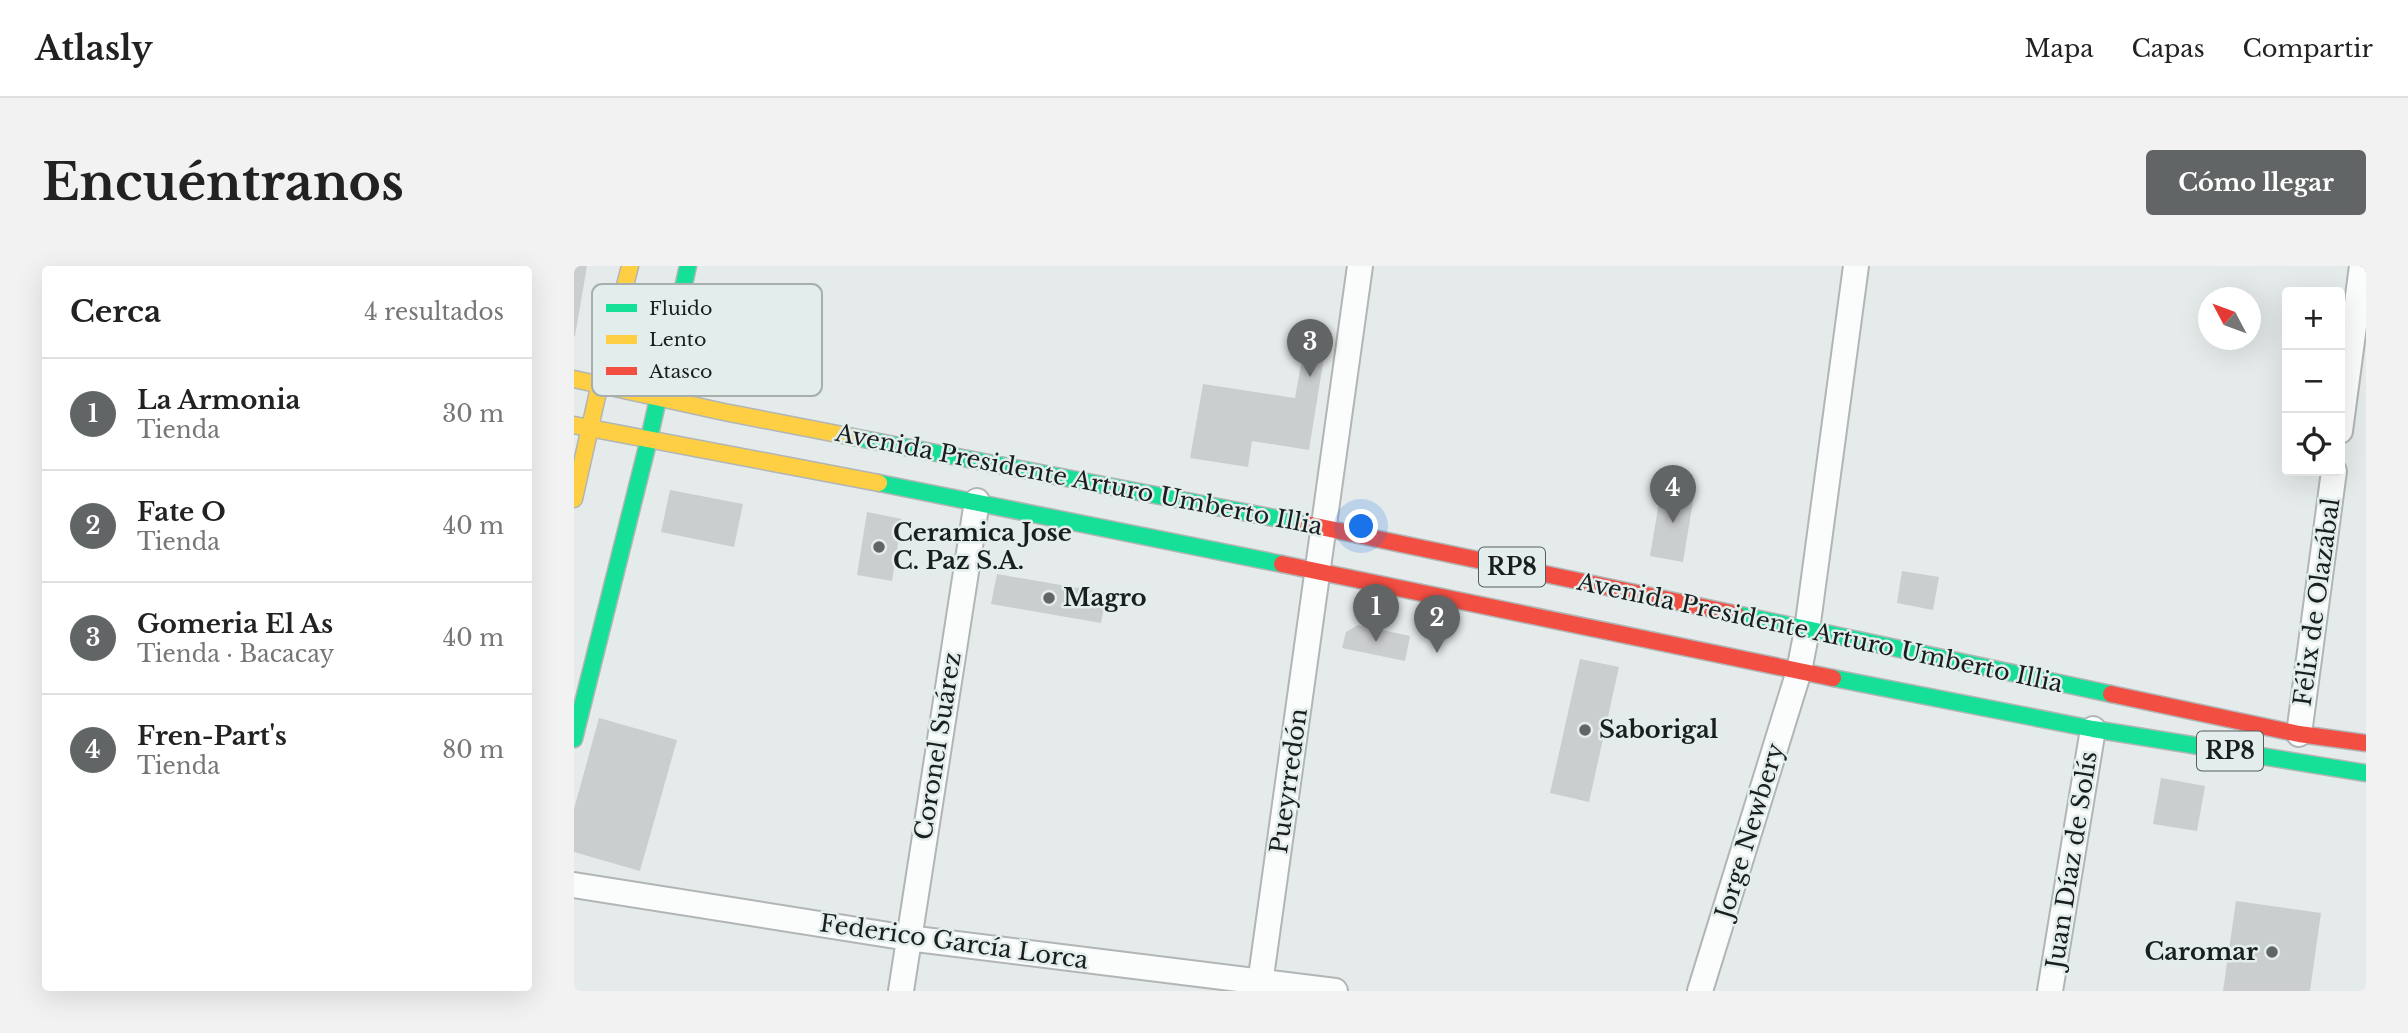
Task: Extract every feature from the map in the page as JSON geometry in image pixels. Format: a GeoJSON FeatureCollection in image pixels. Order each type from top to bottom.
{"type":"FeatureCollection","features":[{"type":"Feature","properties":{"kind":"main road"},"geometry":{"type":"LineString","coordinates":[[625,284],[630,266]]}},
{"type":"Feature","properties":{"kind":"main road"},"geometry":{"type":"LineString","coordinates":[[684,284],[688,266]]}},
{"type":"Feature","properties":{"kind":"main road","name":"Avenida Presidente Arturo Umberto Illia"},"geometry":{"type":"LineString","coordinates":[[574,379],[592,382]]}},
{"type":"Feature","properties":{"kind":"main road"},"geometry":{"type":"LineString","coordinates":[[574,499],[597,396]]}},
{"type":"Feature","properties":{"kind":"main road"},"geometry":{"type":"LineString","coordinates":[[574,739],[649,439],[657,396]]}},
{"type":"Feature","properties":{"kind":"main road","name":"Avenida Presidente Arturo Umberto Illia"},"geometry":{"type":"LineString","coordinates":[[657,396],[724,412],[1324,527],[2299,734],[2366,743]]}},
{"type":"Feature","properties":{"kind":"main road","name":"Avenida Presidente Arturo Umberto Illia"},"geometry":{"type":"LineString","coordinates":[[574,425],[977,501],[2093,729],[2366,773]]}},
{"type":"Feature","properties":{"kind":"street","name":"Pueyrredón"},"geometry":{"type":"LineString","coordinates":[[1259,986],[1360,266]]}},
{"type":"Feature","properties":{"kind":"street","name":"Jorge Newbery"},"geometry":{"type":"LineString","coordinates":[[1700,991],[1799,671],[1807,630],[1856,266]]}},
{"type":"Feature","properties":{"kind":"street"},"geometry":{"type":"LineString","coordinates":[[2342,413],[2362,266]]}},
{"type":"Feature","properties":{"kind":"street","name":"Félix de Olazábal"},"geometry":{"type":"LineString","coordinates":[[2299,734],[2333,476]]}},
{"type":"Feature","properties":{"kind":"street","name":"Coronel Suárez"},"geometry":{"type":"LineString","coordinates":[[901,991],[977,501]]}},
{"type":"Feature","properties":{"kind":"street","name":"Juan Díaz de Solís"},"geometry":{"type":"LineString","coordinates":[[2050,991],[2093,729]]}},
{"type":"Feature","properties":{"kind":"street","name":"Federico García Lorca"},"geometry":{"type":"LineString","coordinates":[[574,885],[908,937],[1259,986],[1335,991]]}},
{"type":"Feature","properties":{"kind":"building"},"geometry":{"type":"Polygon","coordinates":[[[574,266],[587,266],[575,336],[574,336],[574,266]]]}},
{"type":"Feature","properties":{"kind":"building"},"geometry":{"type":"Polygon","coordinates":[[[1303,353],[1324,357],[1309,450],[1252,441],[1248,467],[1190,458],[1203,384],[1295,398],[1303,353]]]}},
{"type":"Feature","properties":{"kind":"building"},"geometry":{"type":"Polygon","coordinates":[[[1662,484],[1695,489],[1683,562],[1650,556],[1662,484]]]}},
{"type":"Feature","properties":{"kind":"building"},"geometry":{"type":"Polygon","coordinates":[[[670,490],[743,504],[734,547],[661,532],[670,490]]]}},
{"type":"Feature","properties":{"kind":"building","name":"Ceramica Jose C. Paz S.A."},"geometry":{"type":"Polygon","coordinates":[[[867,512],[902,519],[892,581],[857,575],[867,512]]]}},
{"type":"Feature","properties":{"kind":"building"},"geometry":{"type":"Polygon","coordinates":[[[1902,571],[1939,577],[1933,610],[1897,603],[1902,571]]]}},
{"type":"Feature","properties":{"kind":"building","name":"Magro"},"geometry":{"type":"Polygon","coordinates":[[[997,574],[1107,593],[1101,623],[991,604],[997,574]]]}},
{"type":"Feature","properties":{"kind":"building"},"geometry":{"type":"Polygon","coordinates":[[[1358,625],[1410,636],[1405,661],[1342,648],[1346,632],[1358,625]]]}},
{"type":"Feature","properties":{"kind":"building","name":"Saborigal"},"geometry":{"type":"Polygon","coordinates":[[[1580,659],[1619,667],[1589,802],[1550,793],[1580,659]]]}},
{"type":"Feature","properties":{"kind":"building"},"geometry":{"type":"Polygon","coordinates":[[[599,718],[677,740],[640,871],[574,852],[574,809],[599,718]]]}},
{"type":"Feature","properties":{"kind":"building"},"geometry":{"type":"Polygon","coordinates":[[[2161,778],[2205,786],[2197,831],[2153,824],[2161,778]]]}},
{"type":"Feature","properties":{"kind":"building","name":"Caromar"},"geometry":{"type":"Polygon","coordinates":[[[2236,901],[2321,913],[2310,991],[2223,991],[2236,901]]]}},
{"type":"Feature","properties":{"kind":"traffic: fast"},"geometry":{"type":"LineString","coordinates":[[684,284],[688,266]]}},
{"type":"Feature","properties":{"kind":"traffic: fast"},"geometry":{"type":"LineString","coordinates":[[574,739],[659,396]]}},
{"type":"Feature","properties":{"kind":"traffic: fast"},"geometry":{"type":"LineString","coordinates":[[853,437],[1306,524]]}},
{"type":"Feature","properties":{"kind":"traffic: fast"},"geometry":{"type":"LineString","coordinates":[[879,483],[1282,564]]}},
{"type":"Feature","properties":{"kind":"traffic: fast"},"geometry":{"type":"LineString","coordinates":[[1736,614],[2111,694]]}},
{"type":"Feature","properties":{"kind":"traffic: fast"},"geometry":{"type":"LineString","coordinates":[[1833,678],[2093,729],[2366,773]]}},
{"type":"Feature","properties":{"kind":"traffic: slow"},"geometry":{"type":"LineString","coordinates":[[625,284],[630,266]]}},
{"type":"Feature","properties":{"kind":"traffic: slow"},"geometry":{"type":"LineString","coordinates":[[574,379],[592,383]]}},
{"type":"Feature","properties":{"kind":"traffic: slow"},"geometry":{"type":"LineString","coordinates":[[574,499],[597,396]]}},
{"type":"Feature","properties":{"kind":"traffic: slow"},"geometry":{"type":"LineString","coordinates":[[651,396],[853,437]]}},
{"type":"Feature","properties":{"kind":"traffic: slow"},"geometry":{"type":"LineString","coordinates":[[574,425],[879,483]]}},
{"type":"Feature","properties":{"kind":"traffic: jam"},"geometry":{"type":"LineString","coordinates":[[1306,524],[1736,614]]}},
{"type":"Feature","properties":{"kind":"traffic: jam"},"geometry":{"type":"LineString","coordinates":[[1282,564],[1833,678]]}},
{"type":"Feature","properties":{"kind":"traffic: jam"},"geometry":{"type":"LineString","coordinates":[[2111,694],[2299,734],[2366,743]]}},
{"type":"Feature","properties":{"kind":"place","name":"Gomeria El As"},"geometry":{"type":"Point","coordinates":[1310,377]}},
{"type":"Feature","properties":{"kind":"place","name":"Fren-Part's"},"geometry":{"type":"Point","coordinates":[1673,523]}},
{"type":"Feature","properties":{"kind":"place","name":"Ceramica Jose C. Paz S.A."},"geometry":{"type":"Point","coordinates":[879,547]}},
{"type":"Feature","properties":{"kind":"place","name":"Magro"},"geometry":{"type":"Point","coordinates":[1049,598]}},
{"type":"Feature","properties":{"kind":"place","name":"La Armonia"},"geometry":{"type":"Point","coordinates":[1376,642]}},
{"type":"Feature","properties":{"kind":"place","name":"Fate O"},"geometry":{"type":"Point","coordinates":[1437,653]}},
{"type":"Feature","properties":{"kind":"place","name":"Saborigal"},"geometry":{"type":"Point","coordinates":[1585,730]}},
{"type":"Feature","properties":{"kind":"place","name":"Caromar"},"geometry":{"type":"Point","coordinates":[2272,952]}}]}
